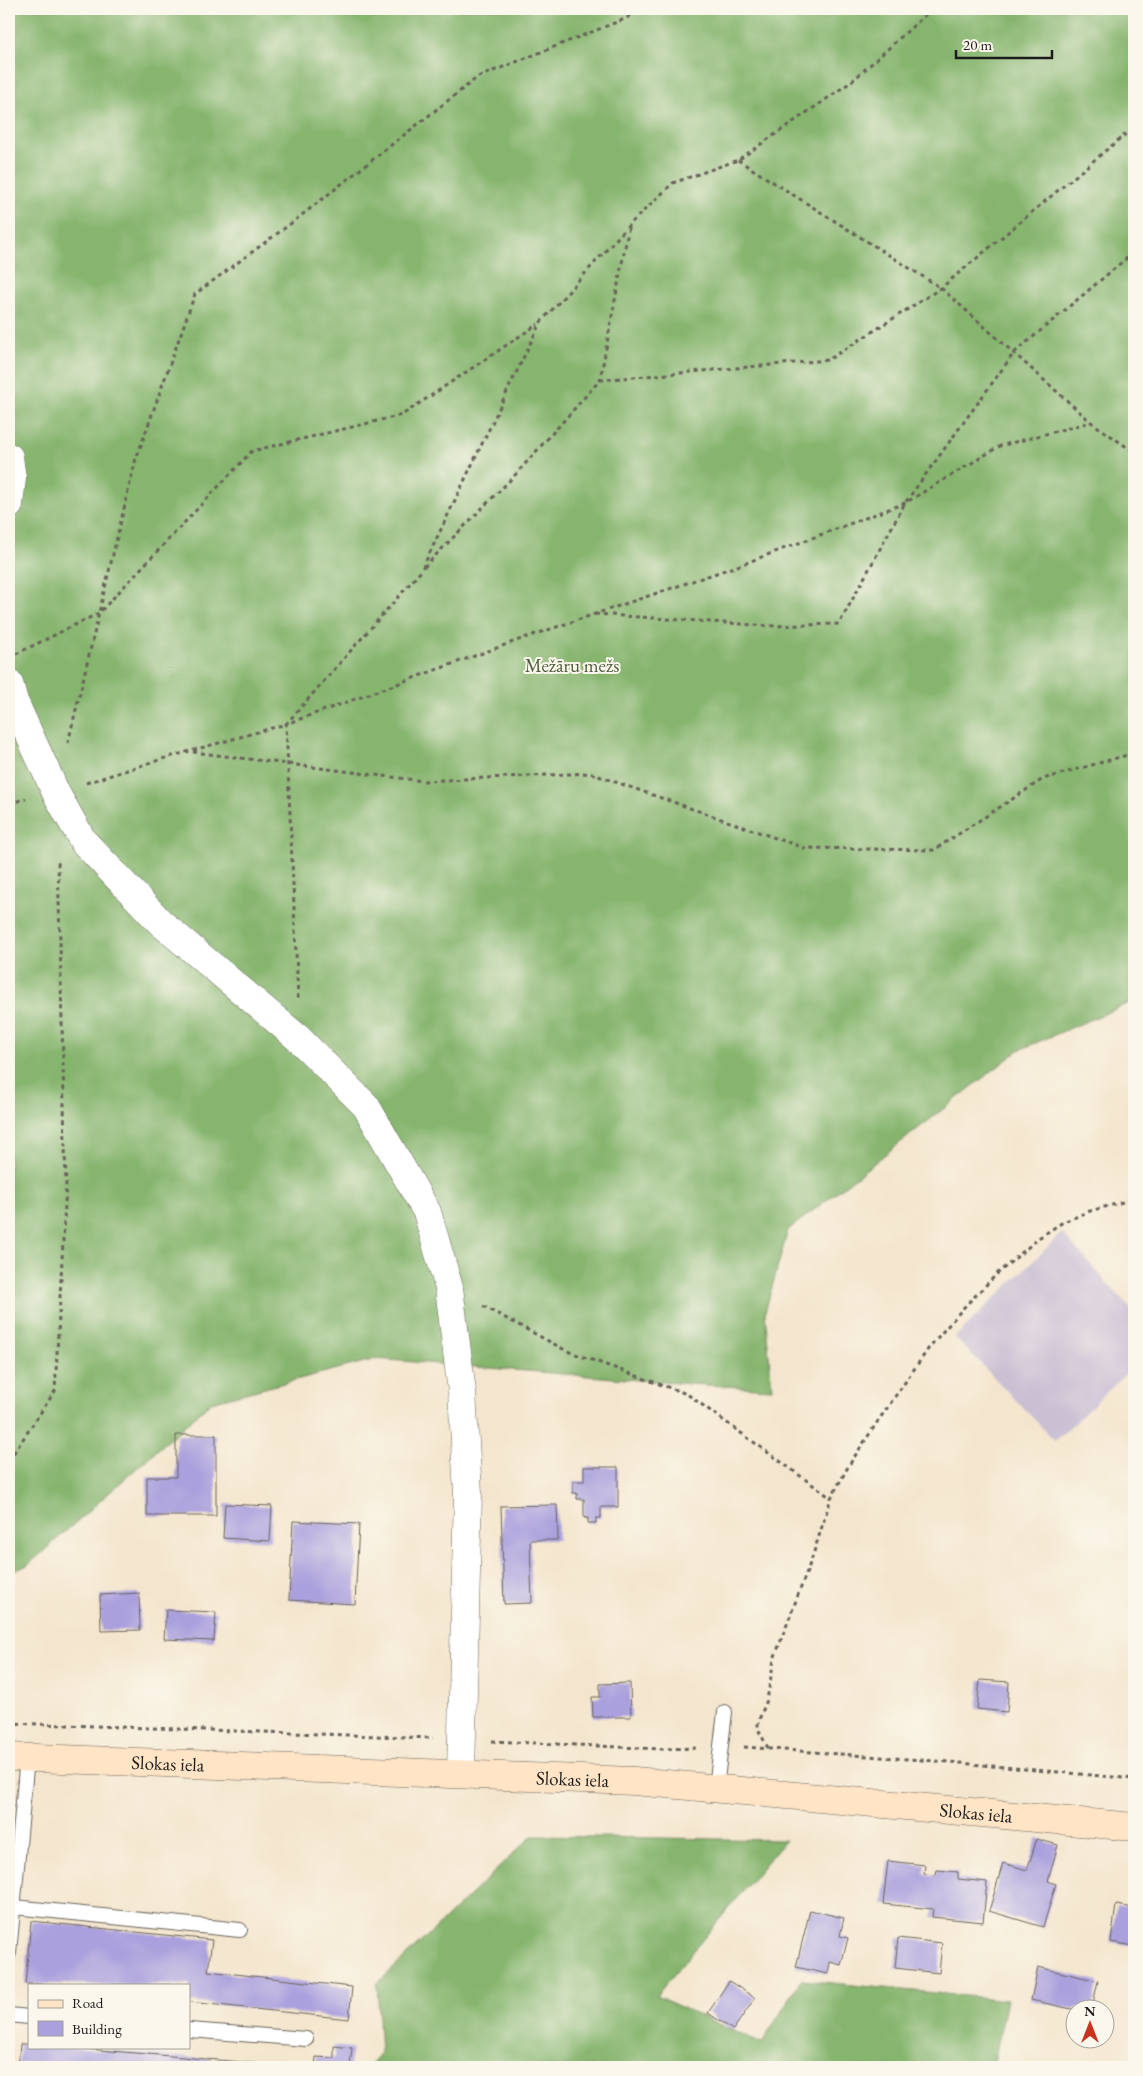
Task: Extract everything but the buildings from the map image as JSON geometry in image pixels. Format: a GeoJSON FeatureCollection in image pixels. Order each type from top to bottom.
{"type":"FeatureCollection","features":[{"type":"Feature","properties":{"kind":"main road","name":"Slokas iela"},"geometry":{"type":"LineString","coordinates":[[18,1758],[461,1773],[634,1781],[1134,1827]]}},
{"type":"Feature","properties":{"kind":"street"},"geometry":{"type":"LineString","coordinates":[[9,457],[12,478],[9,505]]}},
{"type":"Feature","properties":{"kind":"street"},"geometry":{"type":"LineString","coordinates":[[9,683],[14,700],[56,793],[83,841],[161,923],[300,1039],[366,1106],[426,1212],[449,1288],[462,1392],[468,1493],[461,1773]]}},
{"type":"Feature","properties":{"kind":"lane"},"geometry":{"type":"LineString","coordinates":[[716,1788],[726,1712]]}},
{"type":"Feature","properties":{"kind":"lane"},"geometry":{"type":"LineString","coordinates":[[9,1953],[14,1907],[18,1758]]}},
{"type":"Feature","properties":{"kind":"lane"},"geometry":{"type":"LineString","coordinates":[[14,1907],[240,1930]]}},
{"type":"Feature","properties":{"kind":"lane"},"geometry":{"type":"LineString","coordinates":[[9,2015],[28,2017]]}},
{"type":"Feature","properties":{"kind":"lane"},"geometry":{"type":"LineString","coordinates":[[190,2030],[306,2039]]}},
{"type":"Feature","properties":{"kind":"path"},"geometry":{"type":"LineString","coordinates":[[67,745],[135,462],[195,294],[293,222],[478,77],[627,18],[636,9]]}},
{"type":"Feature","properties":{"kind":"path"},"geometry":{"type":"LineString","coordinates":[[9,658],[99,613],[252,451],[402,415],[540,323],[629,225],[672,183],[738,160],[851,82],[932,9]]}},
{"type":"Feature","properties":{"kind":"path"},"geometry":{"type":"LineString","coordinates":[[600,380],[828,360],[941,288],[1134,127]]}},
{"type":"Feature","properties":{"kind":"path"},"geometry":{"type":"LineString","coordinates":[[738,160],[941,288],[1091,422],[1134,452]]}},
{"type":"Feature","properties":{"kind":"path"},"geometry":{"type":"LineString","coordinates":[[300,1039],[286,724],[421,571],[516,474],[600,380],[629,225]]}},
{"type":"Feature","properties":{"kind":"path"},"geometry":{"type":"LineString","coordinates":[[593,614],[770,626],[839,624],[905,503],[1014,353],[1134,252]]}},
{"type":"Feature","properties":{"kind":"path"},"geometry":{"type":"LineString","coordinates":[[421,571],[540,323]]}},
{"type":"Feature","properties":{"kind":"path"},"geometry":{"type":"LineString","coordinates":[[9,803],[56,793],[189,751],[286,724],[593,614],[743,564],[905,503],[1000,446],[1091,422]]}},
{"type":"Feature","properties":{"kind":"path"},"geometry":{"type":"LineString","coordinates":[[189,751],[424,781],[590,773],[804,848],[934,850],[1043,779],[1134,753]]}},
{"type":"Feature","properties":{"kind":"path"},"geometry":{"type":"LineString","coordinates":[[9,1460],[55,1391],[66,1185],[58,851]]}},
{"type":"Feature","properties":{"kind":"path"},"geometry":{"type":"LineString","coordinates":[[768,1748],[760,1735],[758,1722],[767,1700],[774,1659],[812,1558],[831,1498],[849,1465],[883,1413],[931,1345],[966,1305],[1040,1237],[1064,1222],[1090,1210],[1134,1199]]}},
{"type":"Feature","properties":{"kind":"path"},"geometry":{"type":"LineString","coordinates":[[449,1288],[567,1351],[687,1394],[831,1498]]}},
{"type":"Feature","properties":{"kind":"path"},"geometry":{"type":"LineString","coordinates":[[9,1722],[661,1749],[768,1748],[1134,1779]]}},
{"type":"Feature","properties":{"kind":"shaded area"},"geometry":{"type":"Polygon","coordinates":[[[1062,1233],[1134,1312],[1134,1366],[1055,1441],[955,1337],[1062,1233]]]}},
{"type":"Feature","properties":{"kind":"green space","name":"Mežāru mežs"},"geometry":{"type":"Polygon","coordinates":[[[9,9],[1134,9],[1134,1001],[1019,1050],[788,1230],[765,1312],[772,1389],[376,1359],[211,1402],[28,1565],[9,1572],[9,9]]]}},
{"type":"Feature","properties":{"kind":"green space"},"geometry":{"type":"Polygon","coordinates":[[[532,1836],[785,1840],[656,1996],[762,2043],[801,1980],[1007,2000],[993,2067],[368,2067],[381,2053],[377,1984],[532,1836]]]}}]}
